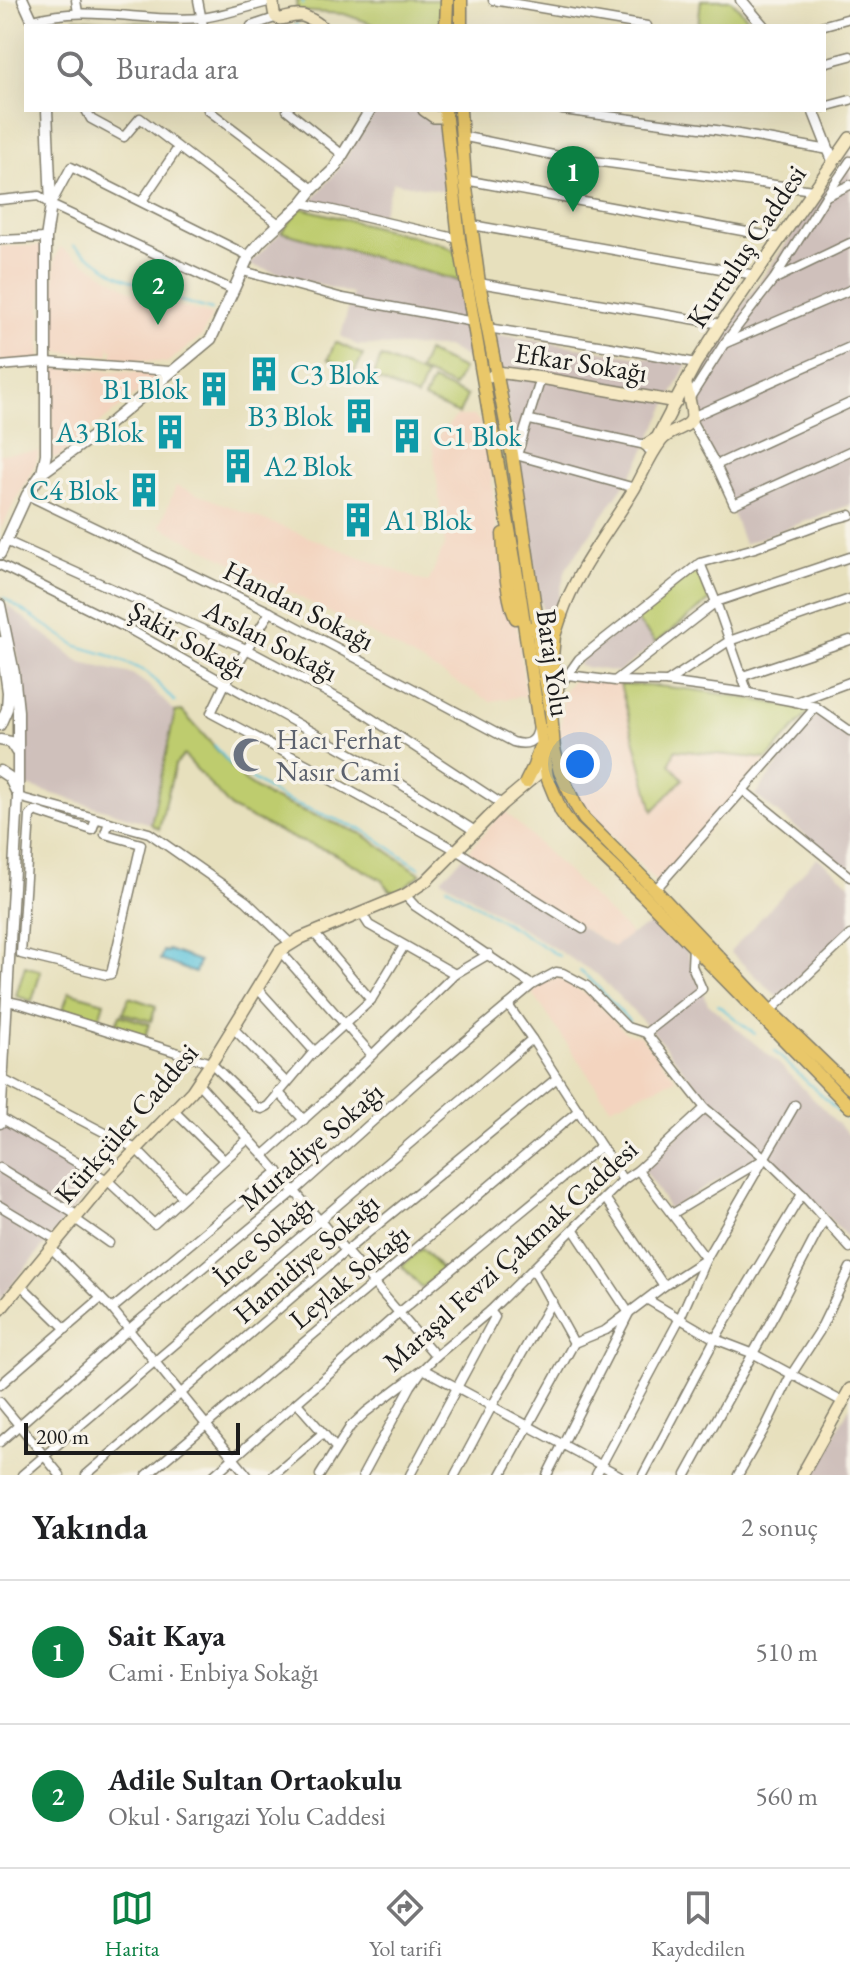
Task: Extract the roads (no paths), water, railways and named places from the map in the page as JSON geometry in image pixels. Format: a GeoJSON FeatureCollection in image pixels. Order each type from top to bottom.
{"type":"FeatureCollection","features":[{"type":"Feature","properties":{"kind":"main road"},"geometry":{"type":"LineString","coordinates":[[273,0],[275,18],[281,20],[304,16],[318,24]]}},
{"type":"Feature","properties":{"kind":"main road"},"geometry":{"type":"LineString","coordinates":[[446,24],[447,0]]}},
{"type":"Feature","properties":{"kind":"main road"},"geometry":{"type":"LineString","coordinates":[[461,0],[461,24]]}},
{"type":"Feature","properties":{"kind":"main road"},"geometry":{"type":"LineString","coordinates":[[427,112],[434,117],[445,114]]}},
{"type":"Feature","properties":{"kind":"main road","name":"Baraj Yolu"},"geometry":{"type":"LineString","coordinates":[[460,112],[465,180],[479,283],[514,454],[537,629],[533,647],[538,723],[547,777],[554,797],[572,827],[651,894],[693,946],[850,1088]]}},
{"type":"Feature","properties":{"kind":"main road","name":"Baraj Yolu"},"geometry":{"type":"LineString","coordinates":[[445,114],[459,239],[523,625],[533,647],[551,712],[554,749],[563,780],[584,819],[850,1107]]}},
{"type":"Feature","properties":{"kind":"main road","name":"Kurtuluş Caddesi"},"geometry":{"type":"LineString","coordinates":[[561,616],[569,592],[649,461],[683,412],[686,384],[696,363],[813,190],[831,155],[850,138]]}},
{"type":"Feature","properties":{"kind":"main road","name":"Efkar Sokağı"},"geometry":{"type":"LineString","coordinates":[[484,387],[497,372],[541,378],[683,412]]}},
{"type":"Feature","properties":{"kind":"main road"},"geometry":{"type":"LineString","coordinates":[[646,445],[683,412]]}},
{"type":"Feature","properties":{"kind":"main road"},"geometry":{"type":"LineString","coordinates":[[523,625],[537,629],[561,616]]}},
{"type":"Feature","properties":{"kind":"main road"},"geometry":{"type":"LineString","coordinates":[[552,657],[554,636],[561,616]]}},
{"type":"Feature","properties":{"kind":"main road"},"geometry":{"type":"LineString","coordinates":[[533,647],[546,645],[551,650],[557,690],[551,712]]}},
{"type":"Feature","properties":{"kind":"main road"},"geometry":{"type":"LineString","coordinates":[[526,782],[539,753],[541,738]]}},
{"type":"Feature","properties":{"kind":"main road"},"geometry":{"type":"LineString","coordinates":[[546,767],[554,749]]}},
{"type":"Feature","properties":{"kind":"main road","name":"Kürkçüler Caddesi"},"geometry":{"type":"LineString","coordinates":[[0,1310],[107,1180],[197,1082],[280,951],[314,933],[405,895],[426,881],[502,804],[546,767]]}},
{"type":"Feature","properties":{"kind":"main road"},"geometry":{"type":"LineString","coordinates":[[803,1475],[850,1389]]}},
{"type":"Feature","properties":{"kind":"street"},"geometry":{"type":"LineString","coordinates":[[23,0],[35,24],[46,17],[78,13],[202,22],[273,0]]}},
{"type":"Feature","properties":{"kind":"street"},"geometry":{"type":"LineString","coordinates":[[76,0],[78,13]]}},
{"type":"Feature","properties":{"kind":"street"},"geometry":{"type":"LineString","coordinates":[[198,0],[202,22]]}},
{"type":"Feature","properties":{"kind":"street"},"geometry":{"type":"LineString","coordinates":[[493,0],[635,24]]}},
{"type":"Feature","properties":{"kind":"street"},"geometry":{"type":"LineString","coordinates":[[741,0],[761,24]]}},
{"type":"Feature","properties":{"kind":"street"},"geometry":{"type":"LineString","coordinates":[[257,24],[275,18]]}},
{"type":"Feature","properties":{"kind":"street"},"geometry":{"type":"LineString","coordinates":[[826,25],[850,18]]}},
{"type":"Feature","properties":{"kind":"street"},"geometry":{"type":"LineString","coordinates":[[826,62],[850,56]]}},
{"type":"Feature","properties":{"kind":"street"},"geometry":{"type":"LineString","coordinates":[[826,106],[850,100]]}},
{"type":"Feature","properties":{"kind":"street"},"geometry":{"type":"LineString","coordinates":[[42,473],[46,454],[46,238],[51,205],[47,112]]}},
{"type":"Feature","properties":{"kind":"street"},"geometry":{"type":"LineString","coordinates":[[87,112],[91,119],[124,137],[140,118],[279,224]]}},
{"type":"Feature","properties":{"kind":"street"},"geometry":{"type":"LineString","coordinates":[[211,112],[313,189]]}},
{"type":"Feature","properties":{"kind":"street"},"geometry":{"type":"LineString","coordinates":[[289,112],[343,155]]}},
{"type":"Feature","properties":{"kind":"street"},"geometry":{"type":"LineString","coordinates":[[0,554],[27,495],[42,473],[103,429],[211,339],[249,256],[334,169],[364,112]]}},
{"type":"Feature","properties":{"kind":"street"},"geometry":{"type":"LineString","coordinates":[[577,112],[716,130],[831,155]]}},
{"type":"Feature","properties":{"kind":"street"},"geometry":{"type":"LineString","coordinates":[[814,112],[831,155]]}},
{"type":"Feature","properties":{"kind":"street"},"geometry":{"type":"LineString","coordinates":[[461,136],[563,157],[813,190]]}},
{"type":"Feature","properties":{"kind":"street"},"geometry":{"type":"LineString","coordinates":[[142,201],[178,148]]}},
{"type":"Feature","properties":{"kind":"street"},"geometry":{"type":"LineString","coordinates":[[683,412],[724,344],[774,279],[850,161]]}},
{"type":"Feature","properties":{"kind":"street"},"geometry":{"type":"LineString","coordinates":[[51,205],[71,167],[249,256]]}},
{"type":"Feature","properties":{"kind":"street"},"geometry":{"type":"LineString","coordinates":[[465,180],[780,238]]}},
{"type":"Feature","properties":{"kind":"street"},"geometry":{"type":"LineString","coordinates":[[826,196],[850,185]]}},
{"type":"Feature","properties":{"kind":"street"},"geometry":{"type":"LineString","coordinates":[[0,200],[39,196],[51,205],[233,290]]}},
{"type":"Feature","properties":{"kind":"street"},"geometry":{"type":"LineString","coordinates":[[302,203],[459,239]]}},
{"type":"Feature","properties":{"kind":"street"},"geometry":{"type":"LineString","coordinates":[[472,225],[755,275]]}},
{"type":"Feature","properties":{"kind":"street"},"geometry":{"type":"LineString","coordinates":[[0,240],[46,238]]}},
{"type":"Feature","properties":{"kind":"street"},"geometry":{"type":"LineString","coordinates":[[774,279],[850,243]]}},
{"type":"Feature","properties":{"kind":"street"},"geometry":{"type":"LineString","coordinates":[[243,271],[343,298],[474,322]]}},
{"type":"Feature","properties":{"kind":"street"},"geometry":{"type":"LineString","coordinates":[[479,283],[721,324]]}},
{"type":"Feature","properties":{"kind":"street"},"geometry":{"type":"LineString","coordinates":[[724,344],[850,290]]}},
{"type":"Feature","properties":{"kind":"street"},"geometry":{"type":"LineString","coordinates":[[487,328],[696,363]]}},
{"type":"Feature","properties":{"kind":"street"},"geometry":{"type":"LineString","coordinates":[[683,412],[850,347]]}},
{"type":"Feature","properties":{"kind":"street"},"geometry":{"type":"LineString","coordinates":[[0,366],[47,362],[170,371]]}},
{"type":"Feature","properties":{"kind":"street"},"geometry":{"type":"LineString","coordinates":[[541,378],[530,420],[514,454],[635,488]]}},
{"type":"Feature","properties":{"kind":"street"},"geometry":{"type":"LineString","coordinates":[[716,465],[850,403]]}},
{"type":"Feature","properties":{"kind":"street"},"geometry":{"type":"LineString","coordinates":[[683,412],[716,465],[734,504],[850,451]]}},
{"type":"Feature","properties":{"kind":"street"},"geometry":{"type":"LineString","coordinates":[[530,420],[646,445],[649,461]]}},
{"type":"Feature","properties":{"kind":"street","name":"Handan Sokağı"},"geometry":{"type":"LineString","coordinates":[[27,495],[270,612],[513,742],[529,744],[534,740],[538,723]]}},
{"type":"Feature","properties":{"kind":"street"},"geometry":{"type":"LineString","coordinates":[[557,690],[579,659],[700,563],[849,518]]}},
{"type":"Feature","properties":{"kind":"street","name":"Arslan Sokağı"},"geometry":{"type":"LineString","coordinates":[[3,544],[246,649],[351,705],[502,804]]}},
{"type":"Feature","properties":{"kind":"street"},"geometry":{"type":"LineString","coordinates":[[615,681],[716,602],[850,557]]}},
{"type":"Feature","properties":{"kind":"street"},"geometry":{"type":"LineString","coordinates":[[700,563],[748,693]]}},
{"type":"Feature","properties":{"kind":"street","name":"Şakir Sokağı"},"geometry":{"type":"LineString","coordinates":[[0,565],[134,632],[371,765],[475,831]]}},
{"type":"Feature","properties":{"kind":"street"},"geometry":{"type":"LineString","coordinates":[[666,682],[729,641],[850,599]]}},
{"type":"Feature","properties":{"kind":"street"},"geometry":{"type":"LineString","coordinates":[[0,605],[14,673],[18,711],[18,797],[0,1120],[107,1180],[154,1224],[249,1138]]}},
{"type":"Feature","properties":{"kind":"street"},"geometry":{"type":"LineString","coordinates":[[270,612],[225,684],[211,713],[456,850],[583,929]]}},
{"type":"Feature","properties":{"kind":"street"},"geometry":{"type":"LineString","coordinates":[[0,636],[8,692],[7,709],[0,725]]}},
{"type":"Feature","properties":{"kind":"street"},"geometry":{"type":"LineString","coordinates":[[743,676],[850,640]]}},
{"type":"Feature","properties":{"kind":"street"},"geometry":{"type":"LineString","coordinates":[[568,675],[615,681],[666,682],[796,702],[816,707],[848,728]]}},
{"type":"Feature","properties":{"kind":"street"},"geometry":{"type":"LineString","coordinates":[[796,702],[850,682]]}},
{"type":"Feature","properties":{"kind":"street"},"geometry":{"type":"LineString","coordinates":[[651,894],[816,707]]}},
{"type":"Feature","properties":{"kind":"street"},"geometry":{"type":"LineString","coordinates":[[0,740],[11,742],[18,756],[15,764],[0,771]]}},
{"type":"Feature","properties":{"kind":"street"},"geometry":{"type":"LineString","coordinates":[[0,771],[9,777],[18,797]]}},
{"type":"Feature","properties":{"kind":"street"},"geometry":{"type":"LineString","coordinates":[[744,791],[850,877]]}},
{"type":"Feature","properties":{"kind":"street"},"geometry":{"type":"LineString","coordinates":[[18,797],[150,834],[246,901],[291,944]]}},
{"type":"Feature","properties":{"kind":"street"},"geometry":{"type":"LineString","coordinates":[[35,811],[92,830],[141,844],[111,974],[107,975],[21,954],[30,816],[35,811]]}},
{"type":"Feature","properties":{"kind":"street"},"geometry":{"type":"LineString","coordinates":[[92,830],[96,819]]}},
{"type":"Feature","properties":{"kind":"street"},"geometry":{"type":"LineString","coordinates":[[105,834],[109,822]]}},
{"type":"Feature","properties":{"kind":"street"},"geometry":{"type":"LineString","coordinates":[[405,895],[415,906],[532,985],[556,972],[587,986],[627,1027],[646,1033],[705,1108],[765,1158],[850,1248]]}},
{"type":"Feature","properties":{"kind":"street"},"geometry":{"type":"LineString","coordinates":[[362,914],[369,925],[455,974]]}},
{"type":"Feature","properties":{"kind":"street"},"geometry":{"type":"LineString","coordinates":[[314,933],[371,1000]]}},
{"type":"Feature","properties":{"kind":"street"},"geometry":{"type":"LineString","coordinates":[[766,1015],[850,935]]}},
{"type":"Feature","properties":{"kind":"street"},"geometry":{"type":"LineString","coordinates":[[7,1001],[211,1063],[259,1109],[268,1106],[315,1052],[371,1000],[404,946]]}},
{"type":"Feature","properties":{"kind":"street"},"geometry":{"type":"LineString","coordinates":[[646,1033],[702,989],[692,966],[693,946]]}},
{"type":"Feature","properties":{"kind":"street"},"geometry":{"type":"LineString","coordinates":[[280,951],[372,1055]]}},
{"type":"Feature","properties":{"kind":"street"},"geometry":{"type":"LineString","coordinates":[[264,1155],[455,974],[489,954]]}},
{"type":"Feature","properties":{"kind":"street","name":"Muradiye Sokağı"},"geometry":{"type":"LineString","coordinates":[[0,1442],[532,985]]}},
{"type":"Feature","properties":{"kind":"street"},"geometry":{"type":"LineString","coordinates":[[257,988],[315,1052]]}},
{"type":"Feature","properties":{"kind":"street"},"geometry":{"type":"LineString","coordinates":[[508,1005],[623,1180]]}},
{"type":"Feature","properties":{"kind":"street"},"geometry":{"type":"LineString","coordinates":[[233,1028],[287,1083]]}},
{"type":"Feature","properties":{"kind":"street","name":"İnce Sokağı"},"geometry":{"type":"LineString","coordinates":[[22,1475],[532,1039]]}},
{"type":"Feature","properties":{"kind":"street","name":"Hamidiye Sokağı"},"geometry":{"type":"LineString","coordinates":[[86,1475],[347,1250],[557,1078]]}},
{"type":"Feature","properties":{"kind":"street"},"geometry":{"type":"LineString","coordinates":[[2,1079],[136,1149],[183,1197]]}},
{"type":"Feature","properties":{"kind":"street"},"geometry":{"type":"LineString","coordinates":[[197,1082],[375,1282],[436,1356]]}},
{"type":"Feature","properties":{"kind":"street"},"geometry":{"type":"LineString","coordinates":[[278,1092],[304,1120]]}},
{"type":"Feature","properties":{"kind":"street"},"geometry":{"type":"LineString","coordinates":[[596,1475],[680,1318],[706,1259],[795,1105]]}},
{"type":"Feature","properties":{"kind":"street","name":"Maraşal Fevzi Çakmak Caddesi"},"geometry":{"type":"LineString","coordinates":[[320,1475],[350,1427],[490,1311],[623,1180],[705,1108]]}},
{"type":"Feature","properties":{"kind":"street"},"geometry":{"type":"LineString","coordinates":[[173,1110],[224,1160]]}},
{"type":"Feature","properties":{"kind":"street","name":"Leylak Sokağı"},"geometry":{"type":"LineString","coordinates":[[147,1475],[579,1110]]}},
{"type":"Feature","properties":{"kind":"street"},"geometry":{"type":"LineString","coordinates":[[214,1475],[400,1312],[601,1146]]}},
{"type":"Feature","properties":{"kind":"street"},"geometry":{"type":"LineString","coordinates":[[672,1214],[765,1158]]}},
{"type":"Feature","properties":{"kind":"street"},"geometry":{"type":"LineString","coordinates":[[0,1168],[76,1217],[109,1243]]}},
{"type":"Feature","properties":{"kind":"street"},"geometry":{"type":"LineString","coordinates":[[638,1170],[706,1259]]}},
{"type":"Feature","properties":{"kind":"street"},"geometry":{"type":"LineString","coordinates":[[112,1309],[278,1171]]}},
{"type":"Feature","properties":{"kind":"street"},"geometry":{"type":"LineString","coordinates":[[643,1475],[715,1339],[802,1194]]}},
{"type":"Feature","properties":{"kind":"street"},"geometry":{"type":"LineString","coordinates":[[605,1198],[664,1286]]}},
{"type":"Feature","properties":{"kind":"street"},"geometry":{"type":"LineString","coordinates":[[0,1206],[54,1244],[112,1309],[247,1475]]}},
{"type":"Feature","properties":{"kind":"street"},"geometry":{"type":"LineString","coordinates":[[686,1475],[824,1220]]}},
{"type":"Feature","properties":{"kind":"street"},"geometry":{"type":"LineString","coordinates":[[574,1230],[629,1313]]}},
{"type":"Feature","properties":{"kind":"street"},"geometry":{"type":"LineString","coordinates":[[501,1475],[574,1343],[606,1330],[706,1259]]}},
{"type":"Feature","properties":{"kind":"street"},"geometry":{"type":"LineString","coordinates":[[738,1475],[791,1375],[819,1332],[850,1268]]}},
{"type":"Feature","properties":{"kind":"street"},"geometry":{"type":"LineString","coordinates":[[533,1269],[574,1343]]}},
{"type":"Feature","properties":{"kind":"street"},"geometry":{"type":"LineString","coordinates":[[20,1284],[66,1329]]}},
{"type":"Feature","properties":{"kind":"street"},"geometry":{"type":"LineString","coordinates":[[0,1385],[101,1298]]}},
{"type":"Feature","properties":{"kind":"street"},"geometry":{"type":"LineString","coordinates":[[648,1300],[715,1339],[754,1354],[843,1402]]}},
{"type":"Feature","properties":{"kind":"street"},"geometry":{"type":"LineString","coordinates":[[455,1475],[552,1301]]}},
{"type":"Feature","properties":{"kind":"street"},"geometry":{"type":"LineString","coordinates":[[410,1475],[495,1317],[490,1311]]}},
{"type":"Feature","properties":{"kind":"street"},"geometry":{"type":"LineString","coordinates":[[547,1475],[629,1313]]}},
{"type":"Feature","properties":{"kind":"street"},"geometry":{"type":"LineString","coordinates":[[363,1475],[423,1369],[619,1475]]}},
{"type":"Feature","properties":{"kind":"street"},"geometry":{"type":"LineString","coordinates":[[0,1402],[60,1475]]}},
{"type":"Feature","properties":{"kind":"street"},"geometry":{"type":"LineString","coordinates":[[297,1403],[336,1448]]}},
{"type":"Feature","properties":{"kind":"street"},"geometry":{"type":"LineString","coordinates":[[274,1475],[323,1433]]}},
{"type":"Feature","properties":{"kind":"water"},"geometry":{"type":"Polygon","coordinates":[[[163,951],[199,961],[195,973],[160,960],[163,951]]]}},
{"type":"Feature","properties":{"kind":"waterway"},"geometry":{"type":"LineString","coordinates":[[73,245],[116,274],[167,297],[212,310]]}},
{"type":"Feature","properties":{"kind":"waterway"},"geometry":{"type":"LineString","coordinates":[[4,598],[77,646],[147,672],[175,702]]}},
{"type":"Feature","properties":{"kind":"waterway"},"geometry":{"type":"LineString","coordinates":[[214,745],[229,763],[281,798],[363,830],[420,868]]}},
{"type":"Feature","properties":{"kind":"waterway"},"geometry":{"type":"LineString","coordinates":[[447,887],[559,956]]}},
{"type":"Feature","properties":{"kind":"waterway"},"geometry":{"type":"LineString","coordinates":[[580,971],[629,1021]]}},
{"type":"Feature","properties":{"kind":"waterway"},"geometry":{"type":"LineString","coordinates":[[718,1005],[755,1034]]}},
{"type":"Feature","properties":{"kind":"waterway"},"geometry":{"type":"LineString","coordinates":[[774,1051],[850,1122]]}},
{"type":"Feature","properties":{"kind":"place","name":"Sait Kaya"},"geometry":{"type":"Point","coordinates":[573,212]}},
{"type":"Feature","properties":{"kind":"place","name":"Adile Sultan Ortaokulu"},"geometry":{"type":"Point","coordinates":[158,325]}},
{"type":"Feature","properties":{"kind":"place","name":"C3 Blok"},"geometry":{"type":"Point","coordinates":[264,374]}},
{"type":"Feature","properties":{"kind":"place","name":"B1 Blok"},"geometry":{"type":"Point","coordinates":[214,389]}},
{"type":"Feature","properties":{"kind":"place","name":"B3 Blok"},"geometry":{"type":"Point","coordinates":[359,416]}},
{"type":"Feature","properties":{"kind":"place","name":"A3 Blok"},"geometry":{"type":"Point","coordinates":[170,432]}},
{"type":"Feature","properties":{"kind":"place","name":"C1 Blok"},"geometry":{"type":"Point","coordinates":[407,436]}},
{"type":"Feature","properties":{"kind":"place","name":"A2 Blok"},"geometry":{"type":"Point","coordinates":[238,466]}},
{"type":"Feature","properties":{"kind":"place","name":"C4 Blok"},"geometry":{"type":"Point","coordinates":[144,490]}},
{"type":"Feature","properties":{"kind":"place","name":"A1 Blok"},"geometry":{"type":"Point","coordinates":[358,520]}},
{"type":"Feature","properties":{"kind":"place","name":"Hacı Ferhat Nasır Cami"},"geometry":{"type":"Point","coordinates":[250,755]}}]}
